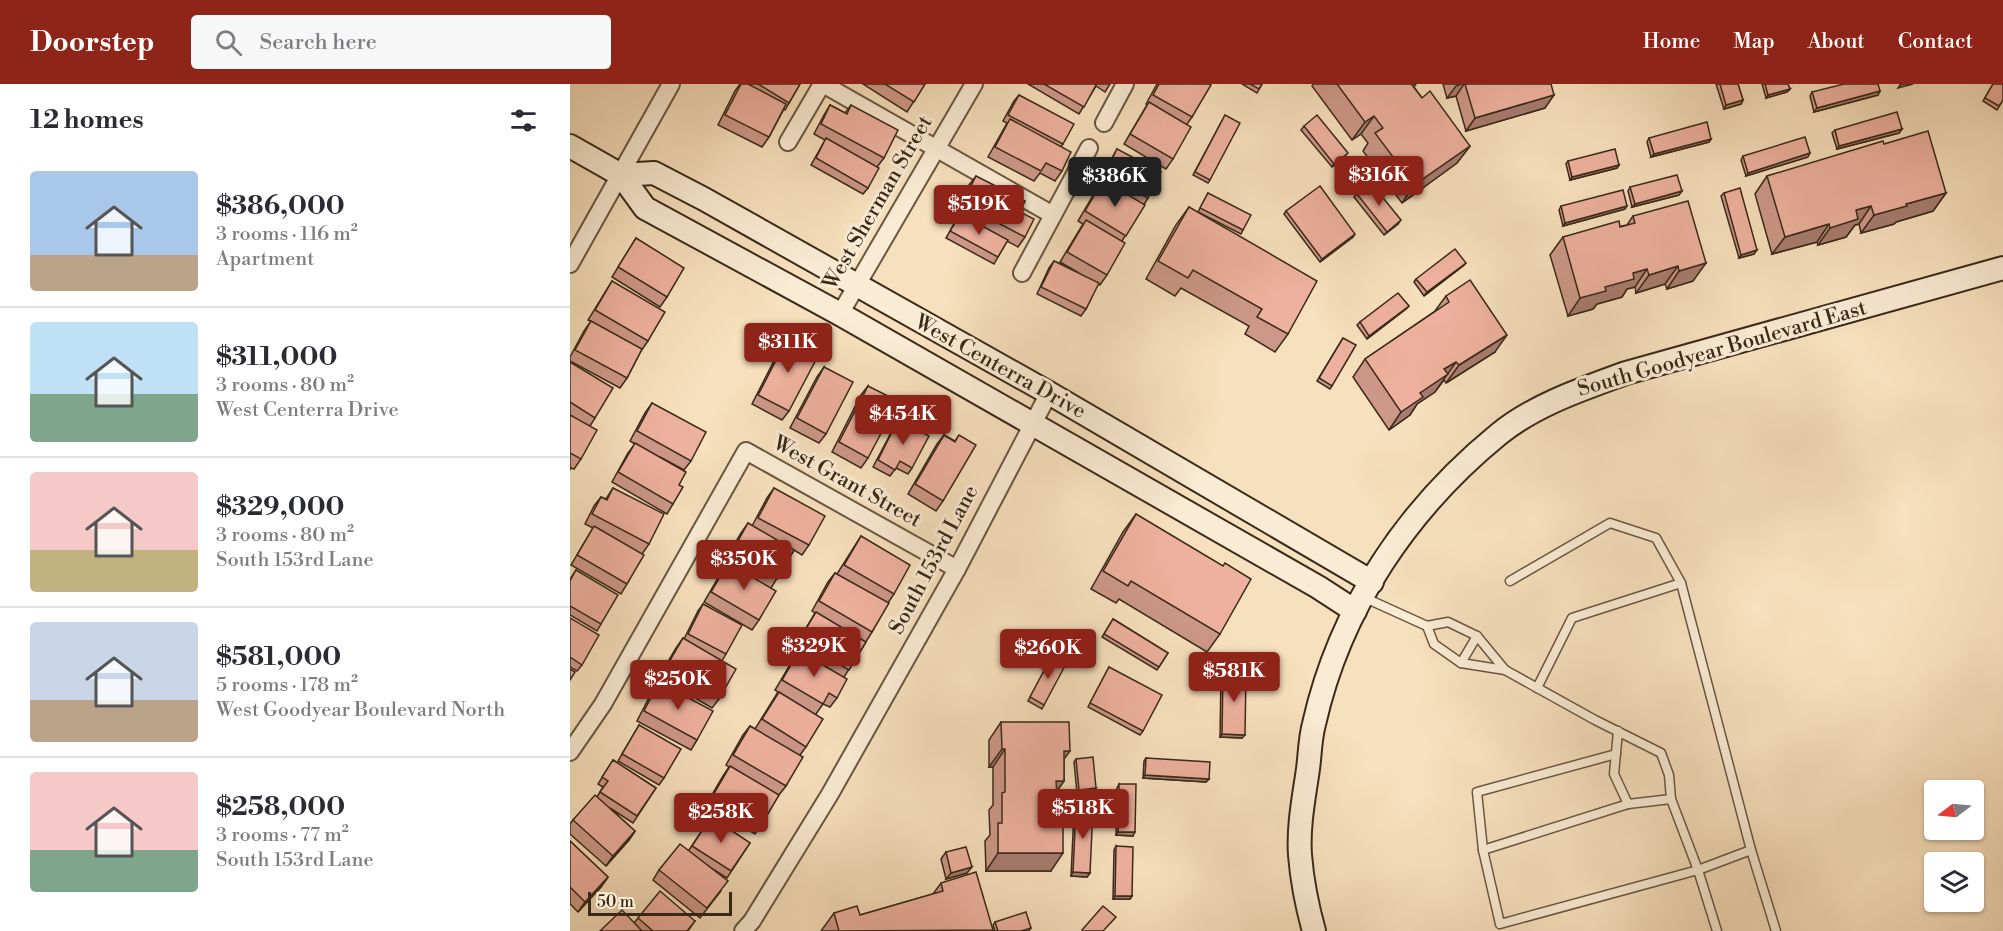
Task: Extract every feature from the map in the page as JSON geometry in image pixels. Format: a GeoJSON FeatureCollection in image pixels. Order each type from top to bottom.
{"type":"FeatureCollection","features":[{"type":"Feature","properties":{"kind":"street"},"geometry":{"type":"LineString","coordinates":[[570,264],[671,84]]}},
{"type":"Feature","properties":{"kind":"street"},"geometry":{"type":"LineString","coordinates":[[788,142],[822,84],[1053,215]]}},
{"type":"Feature","properties":{"kind":"street","name":"West Sherman Street"},"geometry":{"type":"LineString","coordinates":[[840,314],[974,84]]}},
{"type":"Feature","properties":{"kind":"street"},"geometry":{"type":"LineString","coordinates":[[1104,123],[1125,84]]}},
{"type":"Feature","properties":{"kind":"street","name":"West Centerra Drive"},"geometry":{"type":"LineString","coordinates":[[570,146],[621,175],[645,208],[840,314],[1318,586],[1363,597]]}},
{"type":"Feature","properties":{"kind":"street"},"geometry":{"type":"LineString","coordinates":[[1022,273],[1089,148]]}},
{"type":"Feature","properties":{"kind":"street","name":"West Centerra Drive"},"geometry":{"type":"LineString","coordinates":[[621,175],[654,173],[1049,393],[1363,597]]}},
{"type":"Feature","properties":{"kind":"street","name":"South Goodyear Boulevard East"},"geometry":{"type":"LineString","coordinates":[[1314,931],[1307,905],[1300,854],[1302,808],[1313,726],[1321,696],[1339,644],[1384,560],[1412,520],[1438,490],[1500,433],[1558,399],[1626,373],[2003,268]]}},
{"type":"Feature","properties":{"kind":"street","name":"South 153rd Lane"},"geometry":{"type":"LineString","coordinates":[[744,931],[830,794],[957,569],[1049,393]]}},
{"type":"Feature","properties":{"kind":"street","name":"West Grant Street"},"geometry":{"type":"LineString","coordinates":[[570,752],[603,704],[746,451],[957,569]]}},
{"type":"Feature","properties":{"kind":"lane"},"geometry":{"type":"LineString","coordinates":[[1510,581],[1610,523],[1656,538],[1681,583],[1751,850],[1776,931]]}},
{"type":"Feature","properties":{"kind":"lane"},"geometry":{"type":"LineString","coordinates":[[1537,687],[1572,618],[1681,583]]}},
{"type":"Feature","properties":{"kind":"lane"},"geometry":{"type":"LineString","coordinates":[[1363,597],[1427,626],[1448,622],[1477,636],[1505,670]]}},
{"type":"Feature","properties":{"kind":"lane"},"geometry":{"type":"LineString","coordinates":[[1427,626],[1434,644],[1461,663],[1505,670],[1661,753],[1669,775],[1671,799],[1698,870],[1717,931]]}},
{"type":"Feature","properties":{"kind":"lane"},"geometry":{"type":"LineString","coordinates":[[1461,663],[1477,636]]}},
{"type":"Feature","properties":{"kind":"lane"},"geometry":{"type":"LineString","coordinates":[[1618,731],[1614,774],[1628,804]]}},
{"type":"Feature","properties":{"kind":"lane"},"geometry":{"type":"LineString","coordinates":[[1616,754],[1477,792],[1483,850],[1500,924],[1698,870],[1751,850]]}},
{"type":"Feature","properties":{"kind":"lane"},"geometry":{"type":"LineString","coordinates":[[1483,850],[1628,804],[1671,799]]}},
{"type":"Feature","properties":{"kind":"building"},"geometry":{"type":"Polygon","coordinates":[[[741,84],[748,84],[786,104],[769,137],[725,115],[741,84]]]}},
{"type":"Feature","properties":{"kind":"building"},"geometry":{"type":"Polygon","coordinates":[[[758,84],[800,84],[789,103],[758,84]]]}},
{"type":"Feature","properties":{"kind":"building"},"geometry":{"type":"Polygon","coordinates":[[[885,84],[925,84],[914,102],[885,84]]]}},
{"type":"Feature","properties":{"kind":"building"},"geometry":{"type":"Polygon","coordinates":[[[1044,84],[1095,84],[1096,85],[1084,107],[1044,84]]]}},
{"type":"Feature","properties":{"kind":"building"},"geometry":{"type":"Polygon","coordinates":[[[1159,84],[1211,85],[1192,117],[1153,95],[1159,84]]]}},
{"type":"Feature","properties":{"kind":"building"},"geometry":{"type":"Polygon","coordinates":[[[1250,84],[1262,84],[1259,89],[1250,84]]]}},
{"type":"Feature","properties":{"kind":"building"},"geometry":{"type":"Polygon","coordinates":[[[1337,84],[1414,84],[1412,85],[1422,98],[1430,91],[1470,146],[1414,185],[1375,133],[1383,128],[1374,116],[1365,122],[1337,84]]]}},
{"type":"Feature","properties":{"kind":"building"},"geometry":{"type":"Polygon","coordinates":[[[1465,84],[1551,84],[1554,95],[1475,118],[1465,84]]]}},
{"type":"Feature","properties":{"kind":"building"},"geometry":{"type":"Polygon","coordinates":[[[1720,84],[1738,84],[1743,100],[1726,105],[1720,84]]]}},
{"type":"Feature","properties":{"kind":"building"},"geometry":{"type":"Polygon","coordinates":[[[1765,84],[1788,84],[1790,89],[1768,95],[1765,84]]]}},
{"type":"Feature","properties":{"kind":"building"},"geometry":{"type":"Polygon","coordinates":[[[1844,84],[1878,84],[1880,91],[1817,108],[1812,92],[1844,84]]]}},
{"type":"Feature","properties":{"kind":"building"},"geometry":{"type":"Polygon","coordinates":[[[1993,84],[2003,84],[2003,100],[1999,106],[1985,98],[1993,84]]]}},
{"type":"Feature","properties":{"kind":"building"},"geometry":{"type":"Polygon","coordinates":[[[1019,95],[1074,124],[1063,144],[1008,115],[1019,95]]]}},
{"type":"Feature","properties":{"kind":"building"},"geometry":{"type":"Polygon","coordinates":[[[1149,102],[1191,127],[1173,159],[1130,134],[1149,102]]]}},
{"type":"Feature","properties":{"kind":"building"},"geometry":{"type":"Polygon","coordinates":[[[830,105],[847,114],[851,105],[898,130],[884,158],[821,124],[830,105]]]}},
{"type":"Feature","properties":{"kind":"building"},"geometry":{"type":"Polygon","coordinates":[[[1897,112],[1902,129],[1839,146],[1835,130],[1897,112]]]}},
{"type":"Feature","properties":{"kind":"building"},"geometry":{"type":"Polygon","coordinates":[[[1225,115],[1240,123],[1210,180],[1195,172],[1225,115]]]}},
{"type":"Feature","properties":{"kind":"building"},"geometry":{"type":"Polygon","coordinates":[[[1317,115],[1348,153],[1334,164],[1304,126],[1317,115]]]}},
{"type":"Feature","properties":{"kind":"building"},"geometry":{"type":"Polygon","coordinates":[[[1010,119],[1071,152],[1062,171],[1046,163],[1041,171],[995,147],[1010,119]]]}},
{"type":"Feature","properties":{"kind":"building"},"geometry":{"type":"Polygon","coordinates":[[[1707,122],[1711,139],[1654,154],[1649,138],[1707,122]]]}},
{"type":"Feature","properties":{"kind":"building"},"geometry":{"type":"Polygon","coordinates":[[[1928,131],[1946,193],[1874,215],[1871,206],[1856,210],[1858,219],[1830,228],[1829,224],[1785,237],[1767,176],[1883,141],[1884,144],[1928,131]]]}},
{"type":"Feature","properties":{"kind":"building"},"geometry":{"type":"Polygon","coordinates":[[[1805,137],[1810,153],[1748,173],[1743,156],[1805,137]]]}},
{"type":"Feature","properties":{"kind":"building"},"geometry":{"type":"Polygon","coordinates":[[[826,138],[879,168],[868,188],[816,158],[826,138]]]}},
{"type":"Feature","properties":{"kind":"building"},"geometry":{"type":"Polygon","coordinates":[[[1117,149],[1161,172],[1148,198],[1104,175],[1117,149]]]}},
{"type":"Feature","properties":{"kind":"building"},"geometry":{"type":"Polygon","coordinates":[[[1615,149],[1619,165],[1572,177],[1568,161],[1615,149]]]}},
{"type":"Feature","properties":{"kind":"building"},"geometry":{"type":"Polygon","coordinates":[[[1677,175],[1682,191],[1635,204],[1630,187],[1677,175]]]}},
{"type":"Feature","properties":{"kind":"building"},"geometry":{"type":"Polygon","coordinates":[[[976,176],[1025,201],[1020,212],[1034,219],[1025,237],[962,204],[976,176]]]}},
{"type":"Feature","properties":{"kind":"building"},"geometry":{"type":"Polygon","coordinates":[[[1103,180],[1145,205],[1126,236],[1085,211],[1103,180]]]}},
{"type":"Feature","properties":{"kind":"building"},"geometry":{"type":"Polygon","coordinates":[[[1371,183],[1401,220],[1387,232],[1357,194],[1371,183]]]}},
{"type":"Feature","properties":{"kind":"building"},"geometry":{"type":"Polygon","coordinates":[[[1320,186],[1355,234],[1322,259],[1286,211],[1320,186]]]}},
{"type":"Feature","properties":{"kind":"building"},"geometry":{"type":"Polygon","coordinates":[[[1740,188],[1757,250],[1741,255],[1724,193],[1740,188]]]}},
{"type":"Feature","properties":{"kind":"building"},"geometry":{"type":"Polygon","coordinates":[[[1623,190],[1627,206],[1565,223],[1561,206],[1623,190]]]}},
{"type":"Feature","properties":{"kind":"building"},"geometry":{"type":"Polygon","coordinates":[[[1208,193],[1251,215],[1243,230],[1200,208],[1208,193]]]}},
{"type":"Feature","properties":{"kind":"building"},"geometry":{"type":"Polygon","coordinates":[[[1688,201],[1706,263],[1679,271],[1678,266],[1649,275],[1647,269],[1633,273],[1634,279],[1605,287],[1606,291],[1580,298],[1563,237],[1619,221],[1620,227],[1635,223],[1633,216],[1688,201]]]}},
{"type":"Feature","properties":{"kind":"building"},"geometry":{"type":"Polygon","coordinates":[[[1189,207],[1317,281],[1288,334],[1257,317],[1262,309],[1193,270],[1188,278],[1158,261],[1189,207]]]}},
{"type":"Feature","properties":{"kind":"building"},"geometry":{"type":"Polygon","coordinates":[[[960,214],[1008,240],[998,257],[950,231],[960,214]]]}},
{"type":"Feature","properties":{"kind":"building"},"geometry":{"type":"Polygon","coordinates":[[[1086,220],[1125,243],[1107,275],[1067,252],[1086,220]]]}},
{"type":"Feature","properties":{"kind":"building"},"geometry":{"type":"Polygon","coordinates":[[[636,238],[684,268],[667,297],[618,267],[636,238]]]}},
{"type":"Feature","properties":{"kind":"building"},"geometry":{"type":"Polygon","coordinates":[[[1455,249],[1466,263],[1427,292],[1416,279],[1455,249]]]}},
{"type":"Feature","properties":{"kind":"building"},"geometry":{"type":"Polygon","coordinates":[[[1054,261],[1099,283],[1086,309],[1041,287],[1054,261]]]}},
{"type":"Feature","properties":{"kind":"building"},"geometry":{"type":"Polygon","coordinates":[[[1470,280],[1507,335],[1459,365],[1456,362],[1444,369],[1448,374],[1420,393],[1423,397],[1401,412],[1365,359],[1449,302],[1446,296],[1470,280]]]}},
{"type":"Feature","properties":{"kind":"building"},"geometry":{"type":"Polygon","coordinates":[[[612,281],[665,312],[648,341],[595,310],[612,281]]]}},
{"type":"Feature","properties":{"kind":"building"},"geometry":{"type":"Polygon","coordinates":[[[1398,293],[1409,306],[1369,336],[1360,322],[1398,293]]]}},
{"type":"Feature","properties":{"kind":"building"},"geometry":{"type":"Polygon","coordinates":[[[591,321],[642,349],[627,378],[575,350],[591,321]]]}},
{"type":"Feature","properties":{"kind":"building"},"geometry":{"type":"Polygon","coordinates":[[[788,337],[819,354],[789,411],[758,395],[788,337]]]}},
{"type":"Feature","properties":{"kind":"building"},"geometry":{"type":"Polygon","coordinates":[[[1343,338],[1356,345],[1332,386],[1319,378],[1343,338]]]}},
{"type":"Feature","properties":{"kind":"building"},"geometry":{"type":"Polygon","coordinates":[[[570,362],[613,388],[595,418],[570,402],[570,362]]]}},
{"type":"Feature","properties":{"kind":"building"},"geometry":{"type":"Polygon","coordinates":[[[824,367],[853,382],[826,434],[797,418],[824,367]]]}},
{"type":"Feature","properties":{"kind":"building"},"geometry":{"type":"Polygon","coordinates":[[[868,386],[898,401],[868,458],[839,442],[868,386]]]}},
{"type":"Feature","properties":{"kind":"building"},"geometry":{"type":"Polygon","coordinates":[[[652,403],[706,432],[691,461],[637,431],[652,403]]]}},
{"type":"Feature","properties":{"kind":"building"},"geometry":{"type":"Polygon","coordinates":[[[570,415],[597,430],[581,459],[570,453],[570,415]]]}},
{"type":"Feature","properties":{"kind":"building"},"geometry":{"type":"Polygon","coordinates":[[[898,420],[929,436],[912,468],[900,461],[895,470],[878,460],[898,420]]]}},
{"type":"Feature","properties":{"kind":"building"},"geometry":{"type":"Polygon","coordinates":[[[944,435],[955,442],[959,435],[976,445],[943,501],[915,484],[944,435]]]}},
{"type":"Feature","properties":{"kind":"building"},"geometry":{"type":"Polygon","coordinates":[[[635,443],[686,472],[679,485],[683,487],[673,504],[618,472],[635,443]]]}},
{"type":"Feature","properties":{"kind":"building"},"geometry":{"type":"Polygon","coordinates":[[[613,488],[664,514],[649,544],[592,514],[601,497],[607,500],[613,488]]]}},
{"type":"Feature","properties":{"kind":"building"},"geometry":{"type":"Polygon","coordinates":[[[774,488],[825,516],[809,545],[758,518],[774,488]]]}},
{"type":"Feature","properties":{"kind":"building"},"geometry":{"type":"Polygon","coordinates":[[[1136,514],[1223,566],[1225,563],[1251,579],[1220,634],[1131,581],[1128,586],[1103,571],[1136,514]]]}},
{"type":"Feature","properties":{"kind":"building"},"geometry":{"type":"Polygon","coordinates":[[[748,523],[794,550],[777,579],[737,556],[744,544],[738,541],[748,523]]]}},
{"type":"Feature","properties":{"kind":"building"},"geometry":{"type":"Polygon","coordinates":[[[594,526],[644,555],[627,584],[577,555],[594,526]]]}},
{"type":"Feature","properties":{"kind":"building"},"geometry":{"type":"Polygon","coordinates":[[[861,536],[910,565],[894,594],[844,565],[861,536]]]}},
{"type":"Feature","properties":{"kind":"building"},"geometry":{"type":"Polygon","coordinates":[[[728,563],[776,591],[759,620],[711,592],[728,563]]]}},
{"type":"Feature","properties":{"kind":"building"},"geometry":{"type":"Polygon","coordinates":[[[576,570],[618,595],[601,624],[570,606],[570,581],[576,570]]]}},
{"type":"Feature","properties":{"kind":"building"},"geometry":{"type":"Polygon","coordinates":[[[835,573],[889,603],[872,632],[819,601],[835,573]]]}},
{"type":"Feature","properties":{"kind":"building"},"geometry":{"type":"Polygon","coordinates":[[[703,604],[742,625],[726,654],[688,634],[703,604]]]}},
{"type":"Feature","properties":{"kind":"building"},"geometry":{"type":"Polygon","coordinates":[[[816,612],[866,642],[849,670],[799,640],[816,612]]]}},
{"type":"Feature","properties":{"kind":"building"},"geometry":{"type":"Polygon","coordinates":[[[570,618],[599,635],[582,665],[570,657],[570,618]]]}},
{"type":"Feature","properties":{"kind":"building"},"geometry":{"type":"Polygon","coordinates":[[[1113,619],[1168,653],[1159,667],[1104,634],[1113,619]]]}},
{"type":"Feature","properties":{"kind":"building"},"geometry":{"type":"Polygon","coordinates":[[[683,638],[736,669],[719,699],[666,667],[683,638]]]}},
{"type":"Feature","properties":{"kind":"building"},"geometry":{"type":"Polygon","coordinates":[[[799,651],[847,679],[837,698],[829,693],[823,704],[782,680],[799,651]]]}},
{"type":"Feature","properties":{"kind":"building"},"geometry":{"type":"Polygon","coordinates":[[[1053,654],[1067,662],[1044,705],[1030,697],[1053,654]]]}},
{"type":"Feature","properties":{"kind":"building"},"geometry":{"type":"Polygon","coordinates":[[[1109,667],[1162,695],[1143,731],[1090,703],[1109,667]]]}},
{"type":"Feature","properties":{"kind":"building"},"geometry":{"type":"Polygon","coordinates":[[[570,669],[575,672],[570,680],[570,669]]]}},
{"type":"Feature","properties":{"kind":"building"},"geometry":{"type":"Polygon","coordinates":[[[1223,672],[1246,672],[1245,735],[1222,734],[1223,672]]]}},
{"type":"Feature","properties":{"kind":"building"},"geometry":{"type":"Polygon","coordinates":[[[659,682],[713,711],[697,740],[644,711],[659,682]]]}},
{"type":"Feature","properties":{"kind":"building"},"geometry":{"type":"Polygon","coordinates":[[[779,692],[823,719],[806,747],[762,719],[779,692]]]}},
{"type":"Feature","properties":{"kind":"building"},"geometry":{"type":"Polygon","coordinates":[[[1001,722],[1069,722],[1070,751],[1064,751],[1064,781],[1056,781],[1057,796],[1063,796],[1063,853],[998,853],[998,823],[1002,823],[1002,793],[1005,792],[1005,749],[1002,749],[1001,722]]]}},
{"type":"Feature","properties":{"kind":"building"},"geometry":{"type":"Polygon","coordinates":[[[639,725],[681,749],[664,778],[622,754],[639,725]]]}},
{"type":"Feature","properties":{"kind":"building"},"geometry":{"type":"Polygon","coordinates":[[[750,726],[803,757],[786,786],[733,755],[750,726]]]}},
{"type":"Feature","properties":{"kind":"building"},"geometry":{"type":"Polygon","coordinates":[[[1093,757],[1096,788],[1079,790],[1076,759],[1093,757]]]}},
{"type":"Feature","properties":{"kind":"building"},"geometry":{"type":"Polygon","coordinates":[[[1146,758],[1210,762],[1209,779],[1145,775],[1146,758]]]}},
{"type":"Feature","properties":{"kind":"building"},"geometry":{"type":"Polygon","coordinates":[[[613,760],[656,788],[637,816],[600,792],[608,781],[602,777],[613,760]]]}},
{"type":"Feature","properties":{"kind":"building"},"geometry":{"type":"Polygon","coordinates":[[[730,766],[779,795],[762,824],[713,795],[730,766]]]}},
{"type":"Feature","properties":{"kind":"building"},"geometry":{"type":"Polygon","coordinates":[[[1119,784],[1136,784],[1135,832],[1118,832],[1119,784]]]}},
{"type":"Feature","properties":{"kind":"building"},"geometry":{"type":"Polygon","coordinates":[[[595,795],[635,831],[613,856],[573,820],[595,795]]]}},
{"type":"Feature","properties":{"kind":"building"},"geometry":{"type":"Polygon","coordinates":[[[1076,808],[1093,809],[1090,873],[1073,872],[1076,808]]]}},
{"type":"Feature","properties":{"kind":"building"},"geometry":{"type":"Polygon","coordinates":[[[711,817],[750,843],[731,871],[692,846],[711,817]]]}},
{"type":"Feature","properties":{"kind":"building"},"geometry":{"type":"Polygon","coordinates":[[[570,841],[608,877],[585,902],[570,887],[570,841]]]}},
{"type":"Feature","properties":{"kind":"building"},"geometry":{"type":"Polygon","coordinates":[[[680,844],[728,881],[707,908],[659,870],[680,844]]]}},
{"type":"Feature","properties":{"kind":"building"},"geometry":{"type":"Polygon","coordinates":[[[1116,846],[1133,847],[1132,896],[1115,896],[1116,846]]]}},
{"type":"Feature","properties":{"kind":"building"},"geometry":{"type":"Polygon","coordinates":[[[966,847],[972,867],[951,873],[946,852],[966,847]]]}},
{"type":"Feature","properties":{"kind":"building"},"geometry":{"type":"Polygon","coordinates":[[[976,872],[993,930],[839,931],[834,913],[857,906],[860,915],[943,891],[941,883],[976,872]]]}},
{"type":"Feature","properties":{"kind":"building"},"geometry":{"type":"Polygon","coordinates":[[[660,891],[695,921],[687,931],[653,931],[638,918],[660,891]]]}},
{"type":"Feature","properties":{"kind":"building"},"geometry":{"type":"Polygon","coordinates":[[[1103,906],[1116,917],[1103,931],[1083,931],[1082,930],[1103,906]]]}},
{"type":"Feature","properties":{"kind":"building"},"geometry":{"type":"Polygon","coordinates":[[[622,910],[642,931],[600,931],[622,910]]]}},
{"type":"Feature","properties":{"kind":"building"},"geometry":{"type":"Polygon","coordinates":[[[1026,912],[1031,928],[1021,931],[998,931],[995,922],[1026,912]]]}}]}
